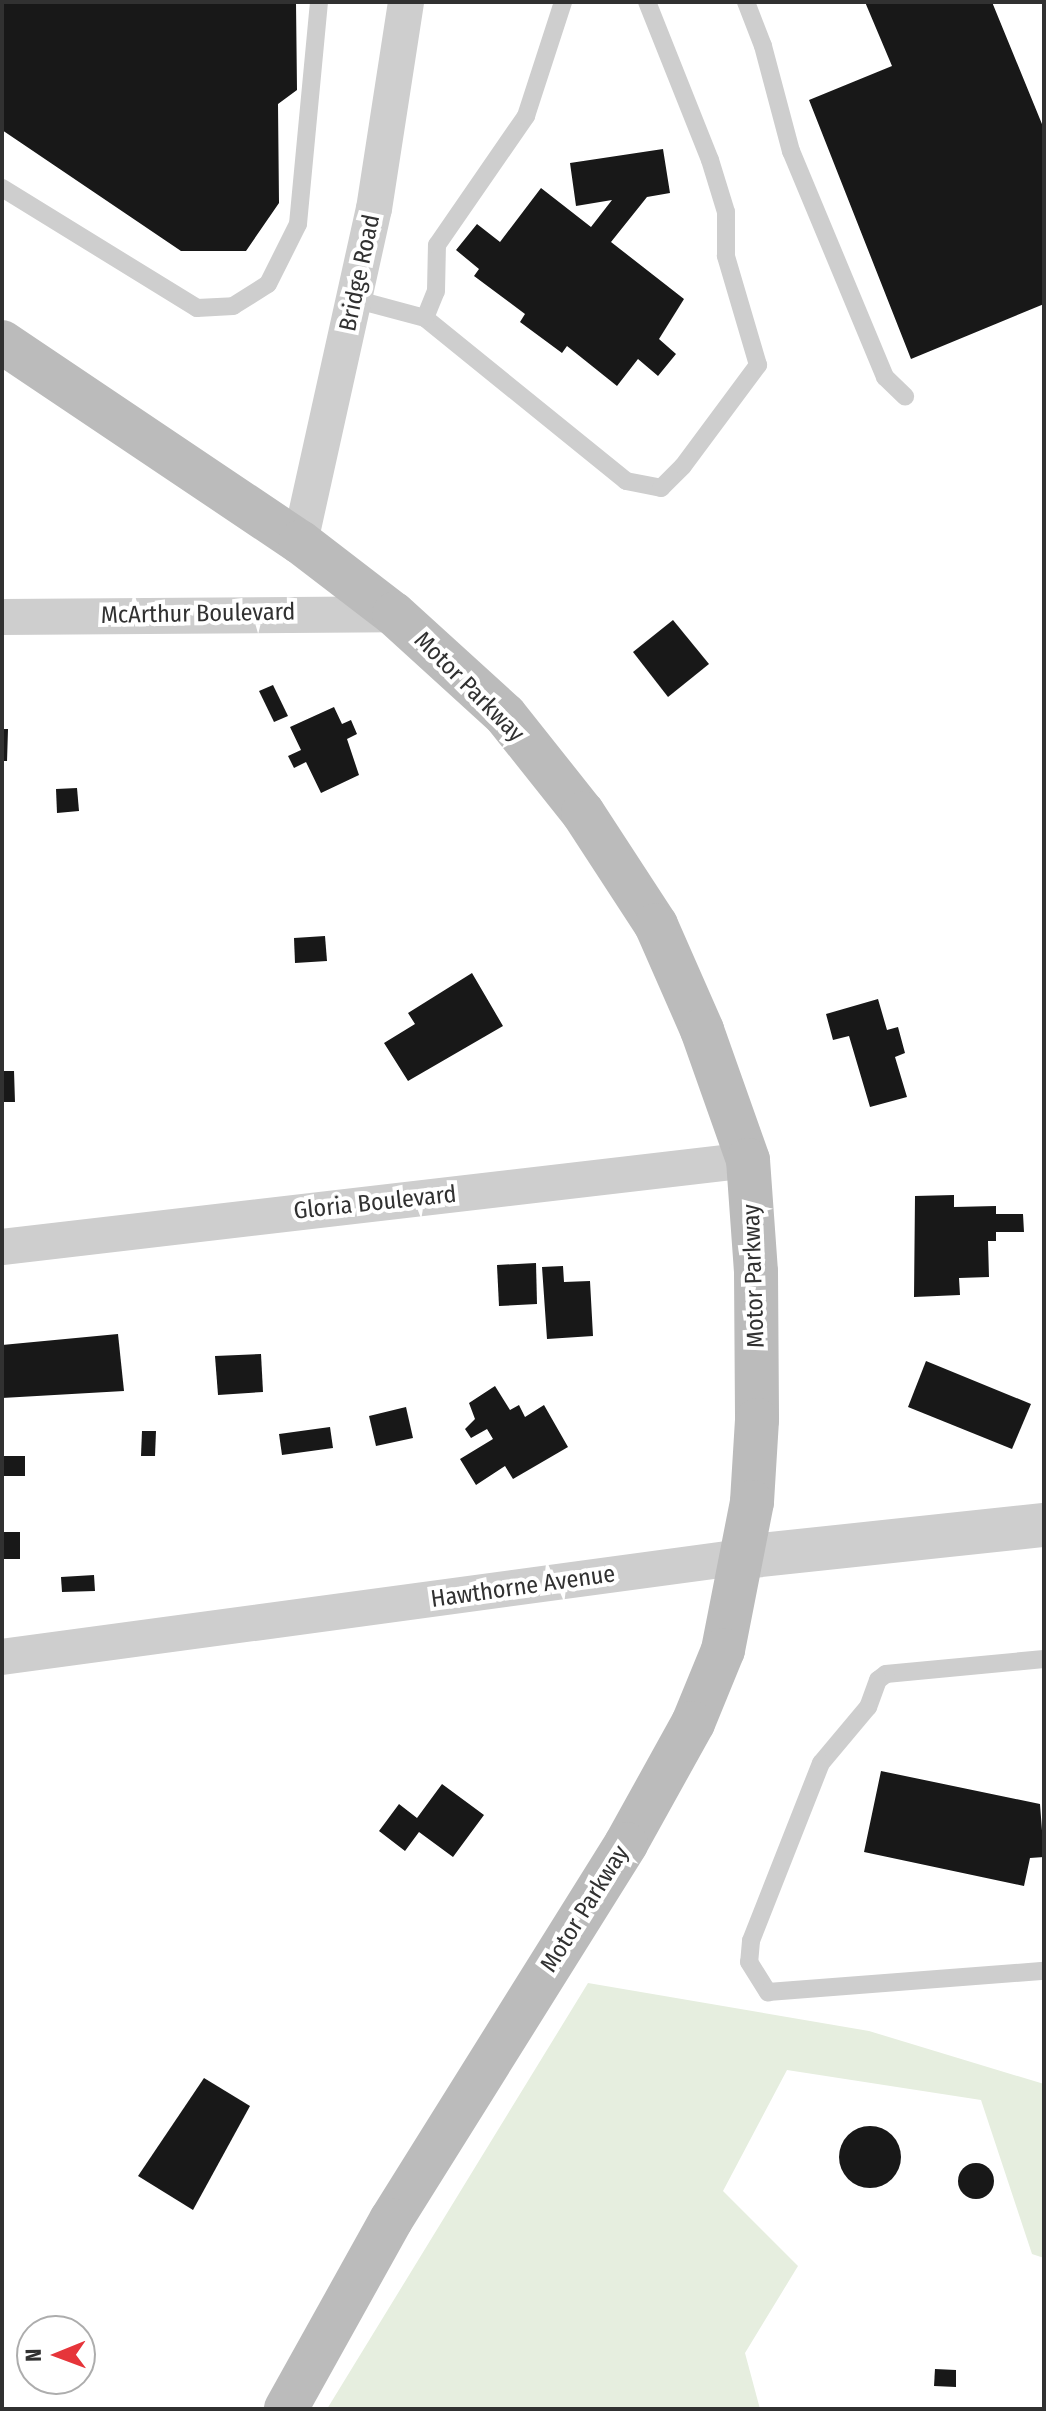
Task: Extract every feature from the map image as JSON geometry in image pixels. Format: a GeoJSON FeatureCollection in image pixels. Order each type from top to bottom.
{"type":"FeatureCollection","features":[{"type":"Feature","properties":{"kind":"main road","name":"Motor Parkway"},"geometry":{"type":"LineString","coordinates":[[2,342],[300,542],[394,614],[505,715],[583,813],[656,925],[702,1030],[748,1160],[756,1272],[757,1420],[743,1557],[723,1650],[693,1723],[626,1844],[391,2220],[286,2409]]}},
{"type":"Feature","properties":{"kind":"street","name":"Bridge Road"},"geometry":{"type":"LineString","coordinates":[[300,542],[374,209],[406,2]]}},
{"type":"Feature","properties":{"kind":"street","name":"McArthur Boulevard"},"geometry":{"type":"LineString","coordinates":[[2,617],[394,614]]}},
{"type":"Feature","properties":{"kind":"street","name":"Gloria Boulevard"},"geometry":{"type":"LineString","coordinates":[[2,1247],[748,1160]]}},
{"type":"Feature","properties":{"kind":"street","name":"Hawthorne Avenue"},"geometry":{"type":"LineString","coordinates":[[2,1657],[743,1557],[1044,1525]]}},
{"type":"Feature","properties":{"kind":"lane"},"geometry":{"type":"LineString","coordinates":[[2,188],[197,308],[233,306],[268,284],[298,224],[319,2]]}},
{"type":"Feature","properties":{"kind":"lane"},"geometry":{"type":"LineString","coordinates":[[425,318],[436,291],[437,245],[526,116],[563,2]]}},
{"type":"Feature","properties":{"kind":"lane"},"geometry":{"type":"LineString","coordinates":[[354,299],[425,318],[626,481],[661,488],[683,466],[758,365],[726,256],[726,212],[710,160],[647,2]]}},
{"type":"Feature","properties":{"kind":"lane"},"geometry":{"type":"LineString","coordinates":[[746,2],[763,46],[791,151],[885,377],[905,396]]}},
{"type":"Feature","properties":{"kind":"lane"},"geometry":{"type":"LineString","coordinates":[[1044,1659],[886,1674],[878,1680],[868,1707],[821,1763],[751,1941],[749,1962],[768,1992],[1044,1971]]}},
{"type":"Feature","properties":{"kind":"green space"},"geometry":{"type":"Polygon","coordinates":[[[588,1983],[869,2031],[1044,2084],[1044,2258],[1032,2254],[981,2100],[787,2070],[723,2191],[798,2266],[745,2353],[760,2409],[327,2409],[588,1983]]]}},
{"type":"Feature","properties":{"kind":"building"},"geometry":{"type":"Polygon","coordinates":[[[2,2],[296,2],[297,90],[278,104],[279,203],[246,251],[181,251],[2,130],[2,2]]]}},
{"type":"Feature","properties":{"kind":"building"},"geometry":{"type":"Polygon","coordinates":[[[865,2],[992,2],[1044,129],[1044,304],[911,359],[809,100],[892,66],[865,2]]]}},
{"type":"Feature","properties":{"kind":"building"},"geometry":{"type":"Polygon","coordinates":[[[663,149],[670,193],[647,197],[611,242],[684,299],[659,339],[676,354],[658,376],[638,359],[617,386],[567,346],[562,353],[520,322],[525,314],[474,276],[479,269],[456,250],[477,224],[500,242],[541,188],[591,227],[612,200],[576,206],[570,163],[663,149]]]}},
{"type":"Feature","properties":{"kind":"building"},"geometry":{"type":"Polygon","coordinates":[[[673,620],[709,664],[668,697],[633,652],[673,620]]]}},
{"type":"Feature","properties":{"kind":"building"},"geometry":{"type":"Polygon","coordinates":[[[273,685],[288,716],[274,722],[259,691],[273,685]]]}},
{"type":"Feature","properties":{"kind":"building"},"geometry":{"type":"Polygon","coordinates":[[[334,707],[342,724],[351,720],[357,734],[347,739],[359,775],[321,793],[306,762],[294,768],[288,756],[301,750],[290,727],[334,707]]]}},
{"type":"Feature","properties":{"kind":"building"},"geometry":{"type":"Polygon","coordinates":[[[2,729],[8,729],[7,761],[2,761],[2,729]]]}},
{"type":"Feature","properties":{"kind":"building"},"geometry":{"type":"Polygon","coordinates":[[[77,788],[79,811],[57,813],[56,789],[77,788]]]}},
{"type":"Feature","properties":{"kind":"building"},"geometry":{"type":"Polygon","coordinates":[[[325,936],[327,961],[295,963],[294,938],[325,936]]]}},
{"type":"Feature","properties":{"kind":"building"},"geometry":{"type":"Polygon","coordinates":[[[472,973],[503,1026],[408,1081],[384,1043],[415,1024],[408,1013],[472,973]]]}},
{"type":"Feature","properties":{"kind":"building"},"geometry":{"type":"Polygon","coordinates":[[[878,999],[887,1030],[898,1027],[905,1053],[895,1057],[907,1097],[870,1107],[849,1036],[833,1040],[826,1014],[878,999]]]}},
{"type":"Feature","properties":{"kind":"building"},"geometry":{"type":"Polygon","coordinates":[[[2,1071],[14,1071],[15,1102],[2,1102],[2,1071]]]}},
{"type":"Feature","properties":{"kind":"building"},"geometry":{"type":"Polygon","coordinates":[[[954,1195],[954,1207],[996,1206],[996,1214],[1023,1214],[1024,1232],[996,1232],[996,1241],[988,1241],[989,1277],[959,1278],[960,1295],[914,1297],[915,1196],[954,1195]]]}},
{"type":"Feature","properties":{"kind":"building"},"geometry":{"type":"Polygon","coordinates":[[[536,1263],[537,1304],[499,1306],[497,1265],[536,1263]]]}},
{"type":"Feature","properties":{"kind":"building"},"geometry":{"type":"Polygon","coordinates":[[[563,1266],[564,1282],[590,1281],[593,1336],[547,1339],[542,1267],[563,1266]]]}},
{"type":"Feature","properties":{"kind":"building"},"geometry":{"type":"Polygon","coordinates":[[[118,1334],[124,1391],[2,1398],[2,1345],[118,1334]]]}},
{"type":"Feature","properties":{"kind":"building"},"geometry":{"type":"Polygon","coordinates":[[[261,1354],[263,1392],[218,1395],[215,1356],[261,1354]]]}},
{"type":"Feature","properties":{"kind":"building"},"geometry":{"type":"Polygon","coordinates":[[[926,1361],[1031,1404],[1012,1449],[908,1407],[926,1361]]]}},
{"type":"Feature","properties":{"kind":"building"},"geometry":{"type":"Polygon","coordinates":[[[495,1386],[510,1410],[519,1405],[525,1417],[544,1405],[568,1447],[513,1479],[505,1466],[476,1485],[460,1459],[493,1439],[487,1429],[471,1438],[465,1429],[475,1419],[469,1403],[495,1386]]]}},
{"type":"Feature","properties":{"kind":"building"},"geometry":{"type":"Polygon","coordinates":[[[406,1407],[413,1438],[376,1446],[369,1416],[406,1407]]]}},
{"type":"Feature","properties":{"kind":"building"},"geometry":{"type":"Polygon","coordinates":[[[330,1427],[333,1448],[282,1455],[279,1434],[330,1427]]]}},
{"type":"Feature","properties":{"kind":"building"},"geometry":{"type":"Polygon","coordinates":[[[142,1431],[156,1431],[155,1456],[141,1456],[142,1431]]]}},
{"type":"Feature","properties":{"kind":"building"},"geometry":{"type":"Polygon","coordinates":[[[2,1456],[25,1456],[25,1476],[2,1476],[2,1456]]]}},
{"type":"Feature","properties":{"kind":"building"},"geometry":{"type":"Polygon","coordinates":[[[2,1532],[20,1532],[20,1559],[2,1559],[2,1532]]]}},
{"type":"Feature","properties":{"kind":"building"},"geometry":{"type":"Polygon","coordinates":[[[94,1575],[95,1591],[62,1592],[61,1577],[94,1575]]]}},
{"type":"Feature","properties":{"kind":"building"},"geometry":{"type":"Polygon","coordinates":[[[881,1771],[1040,1804],[1044,1857],[1030,1858],[1024,1886],[864,1852],[881,1771]]]}},
{"type":"Feature","properties":{"kind":"building"},"geometry":{"type":"Polygon","coordinates":[[[442,1784],[484,1815],[453,1857],[419,1832],[405,1851],[379,1831],[399,1804],[417,1818],[442,1784]]]}},
{"type":"Feature","properties":{"kind":"building"},"geometry":{"type":"Polygon","coordinates":[[[204,2078],[250,2106],[193,2210],[138,2176],[204,2078]]]}},
{"type":"Feature","properties":{"kind":"building"},"geometry":{"type":"Polygon","coordinates":[[[864,2126],[876,2126],[892,2135],[899,2145],[899,2169],[892,2179],[876,2188],[864,2188],[844,2174],[839,2163],[839,2151],[853,2131],[864,2126]]]}},
{"type":"Feature","properties":{"kind":"building"},"geometry":{"type":"Polygon","coordinates":[[[976,2163],[989,2168],[994,2181],[989,2194],[976,2199],[963,2194],[958,2181],[963,2168],[976,2163]]]}},
{"type":"Feature","properties":{"kind":"building"},"geometry":{"type":"Polygon","coordinates":[[[935,2369],[956,2370],[956,2387],[934,2386],[935,2369]]]}}]}
